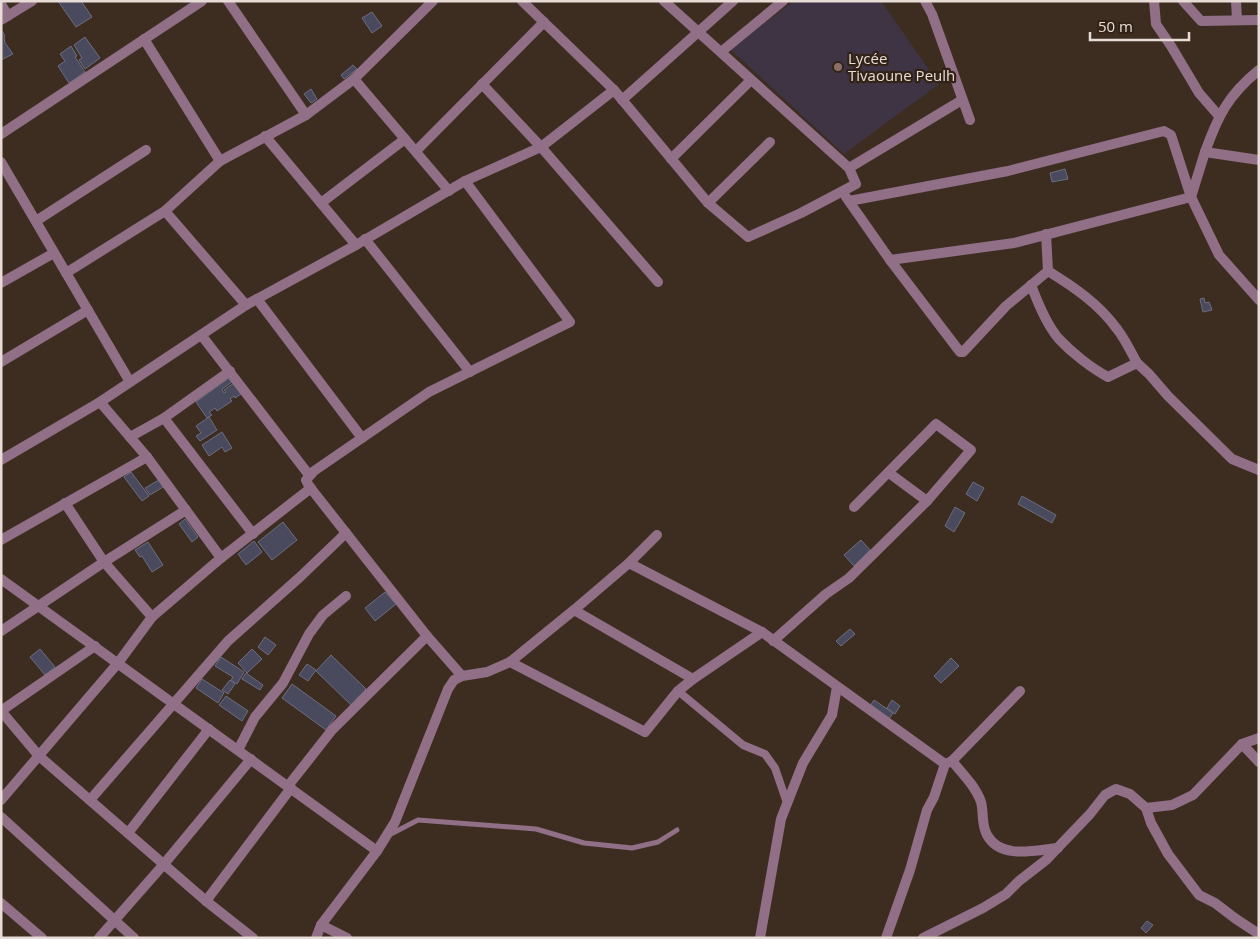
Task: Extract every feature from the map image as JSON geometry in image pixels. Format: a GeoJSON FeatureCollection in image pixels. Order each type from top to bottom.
{"type":"FeatureCollection","features":[{"type":"Feature","properties":{"kind":"street"},"geometry":{"type":"LineString","coordinates":[[1,4],[5,18],[32,1]]}},
{"type":"Feature","properties":{"kind":"street"},"geometry":{"type":"LineString","coordinates":[[1,134],[202,1]]}},
{"type":"Feature","properties":{"kind":"street"},"geometry":{"type":"LineString","coordinates":[[228,1],[306,115]]}},
{"type":"Feature","properties":{"kind":"street"},"geometry":{"type":"LineString","coordinates":[[66,273],[165,211],[220,161],[306,115],[354,79],[433,1]]}},
{"type":"Feature","properties":{"kind":"street"},"geometry":{"type":"LineString","coordinates":[[522,1],[614,90],[708,203],[748,238],[856,184],[849,168],[664,1]]}},
{"type":"Feature","properties":{"kind":"street"},"geometry":{"type":"LineString","coordinates":[[622,100],[732,1]]}},
{"type":"Feature","properties":{"kind":"street"},"geometry":{"type":"LineString","coordinates":[[721,52],[783,1]]}},
{"type":"Feature","properties":{"kind":"street"},"geometry":{"type":"LineString","coordinates":[[925,1],[932,14],[970,120]]}},
{"type":"Feature","properties":{"kind":"street"},"geometry":{"type":"LineString","coordinates":[[1154,1],[1156,24],[1199,93],[1220,116]]}},
{"type":"Feature","properties":{"kind":"street"},"geometry":{"type":"LineString","coordinates":[[1183,1],[1202,21],[1259,20]]}},
{"type":"Feature","properties":{"kind":"street"},"geometry":{"type":"LineString","coordinates":[[1236,1],[1237,19]]}},
{"type":"Feature","properties":{"kind":"street"},"geometry":{"type":"LineString","coordinates":[[416,151],[544,22]]}},
{"type":"Feature","properties":{"kind":"street"},"geometry":{"type":"LineString","coordinates":[[144,39],[220,161]]}},
{"type":"Feature","properties":{"kind":"street"},"geometry":{"type":"LineString","coordinates":[[1191,197],[1205,152],[1226,103],[1241,84],[1259,70]]}},
{"type":"Feature","properties":{"kind":"street"},"geometry":{"type":"LineString","coordinates":[[354,79],[449,191]]}},
{"type":"Feature","properties":{"kind":"street"},"geometry":{"type":"LineString","coordinates":[[671,159],[751,80]]}},
{"type":"Feature","properties":{"kind":"street"},"geometry":{"type":"LineString","coordinates":[[482,84],[541,147],[658,282]]}},
{"type":"Feature","properties":{"kind":"street"},"geometry":{"type":"LineString","coordinates":[[1,460],[100,402],[246,305],[356,245],[465,181],[541,147],[614,90]]}},
{"type":"Feature","properties":{"kind":"street"},"geometry":{"type":"LineString","coordinates":[[849,168],[962,100]]}},
{"type":"Feature","properties":{"kind":"street"},"geometry":{"type":"LineString","coordinates":[[849,201],[1008,170],[1164,131],[1171,135],[1191,197],[1219,255],[1259,300]]}},
{"type":"Feature","properties":{"kind":"street"},"geometry":{"type":"LineString","coordinates":[[265,136],[356,245]]}},
{"type":"Feature","properties":{"kind":"street"},"geometry":{"type":"LineString","coordinates":[[321,203],[405,139]]}},
{"type":"Feature","properties":{"kind":"street"},"geometry":{"type":"LineString","coordinates":[[708,203],[770,142]]}},
{"type":"Feature","properties":{"kind":"street"},"geometry":{"type":"LineString","coordinates":[[36,221],[146,150]]}},
{"type":"Feature","properties":{"kind":"street"},"geometry":{"type":"LineString","coordinates":[[1205,152],[1259,160]]}},
{"type":"Feature","properties":{"kind":"street"},"geometry":{"type":"LineString","coordinates":[[1,162],[130,382]]}},
{"type":"Feature","properties":{"kind":"street"},"geometry":{"type":"LineString","coordinates":[[462,676],[427,636],[306,482],[309,475],[429,392],[570,322],[465,181]]}},
{"type":"Feature","properties":{"kind":"street"},"geometry":{"type":"LineString","coordinates":[[842,191],[890,260],[960,352],[963,352],[1006,306],[1048,271]]}},
{"type":"Feature","properties":{"kind":"street"},"geometry":{"type":"LineString","coordinates":[[890,260],[1014,243],[1191,197]]}},
{"type":"Feature","properties":{"kind":"street"},"geometry":{"type":"LineString","coordinates":[[165,211],[246,305]]}},
{"type":"Feature","properties":{"kind":"street"},"geometry":{"type":"LineString","coordinates":[[1046,234],[1048,271]]}},
{"type":"Feature","properties":{"kind":"street"},"geometry":{"type":"LineString","coordinates":[[365,239],[470,372]]}},
{"type":"Feature","properties":{"kind":"street"},"geometry":{"type":"LineString","coordinates":[[1,283],[54,253]]}},
{"type":"Feature","properties":{"kind":"street"},"geometry":{"type":"LineString","coordinates":[[1048,271],[1074,288],[1103,312],[1118,331],[1137,363],[1232,458],[1259,470]]}},
{"type":"Feature","properties":{"kind":"street"},"geometry":{"type":"LineString","coordinates":[[1031,285],[1042,311],[1058,338],[1093,369],[1108,377],[1137,363]]}},
{"type":"Feature","properties":{"kind":"street"},"geometry":{"type":"LineString","coordinates":[[258,299],[362,438]]}},
{"type":"Feature","properties":{"kind":"street"},"geometry":{"type":"LineString","coordinates":[[1,362],[88,310]]}},
{"type":"Feature","properties":{"kind":"street"},"geometry":{"type":"LineString","coordinates":[[202,336],[309,475]]}},
{"type":"Feature","properties":{"kind":"street"},"geometry":{"type":"LineString","coordinates":[[130,437],[164,418],[230,371]]}},
{"type":"Feature","properties":{"kind":"street"},"geometry":{"type":"LineString","coordinates":[[100,402],[147,457],[221,558]]}},
{"type":"Feature","properties":{"kind":"street"},"geometry":{"type":"LineString","coordinates":[[164,418],[253,534]]}},
{"type":"Feature","properties":{"kind":"street"},"geometry":{"type":"LineString","coordinates":[[773,642],[826,594],[849,578],[927,501],[971,450],[936,424],[854,507]]}},
{"type":"Feature","properties":{"kind":"street"},"geometry":{"type":"LineString","coordinates":[[1,540],[147,457]]}},
{"type":"Feature","properties":{"kind":"street"},"geometry":{"type":"LineString","coordinates":[[889,473],[927,501]]}},
{"type":"Feature","properties":{"kind":"street"},"geometry":{"type":"LineString","coordinates":[[2,799],[118,663],[152,617],[221,558],[311,488]]}},
{"type":"Feature","properties":{"kind":"street"},"geometry":{"type":"LineString","coordinates":[[65,503],[104,562],[152,617]]}},
{"type":"Feature","properties":{"kind":"street"},"geometry":{"type":"LineString","coordinates":[[1,630],[186,510]]}},
{"type":"Feature","properties":{"kind":"street"},"geometry":{"type":"LineString","coordinates":[[90,800],[228,641],[346,533]]}},
{"type":"Feature","properties":{"kind":"street"},"geometry":{"type":"LineString","coordinates":[[316,938],[320,925],[377,851],[395,822],[448,689],[454,680],[462,676],[486,672],[510,662],[629,563],[657,535]]}},
{"type":"Feature","properties":{"kind":"street"},"geometry":{"type":"LineString","coordinates":[[629,563],[762,632],[773,642],[948,763],[973,787],[981,802],[982,820],[988,836],[1000,848],[1012,852],[1058,848]]}},
{"type":"Feature","properties":{"kind":"street"},"geometry":{"type":"LineString","coordinates":[[1,579],[377,851]]}},
{"type":"Feature","properties":{"kind":"street"},"geometry":{"type":"LineString","coordinates":[[238,750],[255,717],[283,683],[312,629],[323,615],[346,596]]}},
{"type":"Feature","properties":{"kind":"street"},"geometry":{"type":"LineString","coordinates":[[574,610],[693,679]]}},
{"type":"Feature","properties":{"kind":"street"},"geometry":{"type":"LineString","coordinates":[[510,662],[645,732],[678,691],[762,632]]}},
{"type":"Feature","properties":{"kind":"street"},"geometry":{"type":"LineString","coordinates":[[206,901],[338,724],[427,636]]}},
{"type":"Feature","properties":{"kind":"street"},"geometry":{"type":"LineString","coordinates":[[95,646],[1,711],[39,756],[206,901],[253,938]]}},
{"type":"Feature","properties":{"kind":"street"},"geometry":{"type":"LineString","coordinates":[[760,938],[781,819],[803,763],[832,715],[837,687]]}},
{"type":"Feature","properties":{"kind":"street"},"geometry":{"type":"LineString","coordinates":[[678,691],[743,745],[765,754],[775,768],[787,803]]}},
{"type":"Feature","properties":{"kind":"street"},"geometry":{"type":"LineString","coordinates":[[886,938],[910,870],[927,810],[948,763],[1020,691]]}},
{"type":"Feature","properties":{"kind":"street"},"geometry":{"type":"LineString","coordinates":[[128,833],[209,729]]}},
{"type":"Feature","properties":{"kind":"street"},"geometry":{"type":"LineString","coordinates":[[1146,808],[1172,805],[1193,795],[1242,744],[1259,738]]}},
{"type":"Feature","properties":{"kind":"street"},"geometry":{"type":"LineString","coordinates":[[1242,744],[1259,762]]}},
{"type":"Feature","properties":{"kind":"street"},"geometry":{"type":"LineString","coordinates":[[99,938],[164,864],[251,759]]}},
{"type":"Feature","properties":{"kind":"street"},"geometry":{"type":"LineString","coordinates":[[923,938],[983,908],[1006,894],[1058,848],[1105,795],[1116,789],[1130,794],[1146,808],[1151,823],[1168,854],[1199,895],[1215,903],[1259,934]]}},
{"type":"Feature","properties":{"kind":"street"},"geometry":{"type":"LineString","coordinates":[[1,817],[134,938]]}},
{"type":"Feature","properties":{"kind":"street"},"geometry":{"type":"LineString","coordinates":[[1,903],[42,938]]}},
{"type":"Feature","properties":{"kind":"street"},"geometry":{"type":"LineString","coordinates":[[320,925],[347,938]]}},
{"type":"Feature","properties":{"kind":"lane"},"geometry":{"type":"LineString","coordinates":[[386,837],[418,820],[536,829],[584,842],[632,848],[658,842],[678,830]]}},
{"type":"Feature","properties":{"kind":"shaded area","name":"Lycée Tivaoune Peulh"},"geometry":{"type":"Polygon","coordinates":[[[794,1],[881,1],[939,84],[844,154],[730,49],[794,1]]]}},
{"type":"Feature","properties":{"kind":"building"},"geometry":{"type":"Polygon","coordinates":[[[58,1],[81,1],[92,17],[76,27],[58,1]]]}},
{"type":"Feature","properties":{"kind":"building"},"geometry":{"type":"Polygon","coordinates":[[[372,12],[382,26],[372,33],[362,18],[372,12]]]}},
{"type":"Feature","properties":{"kind":"building"},"geometry":{"type":"Polygon","coordinates":[[[1,29],[5,36],[5,43],[13,54],[1,60],[1,29]]]}},
{"type":"Feature","properties":{"kind":"building"},"geometry":{"type":"Polygon","coordinates":[[[85,37],[100,58],[85,69],[79,60],[82,58],[74,45],[85,37]]]}},
{"type":"Feature","properties":{"kind":"building"},"geometry":{"type":"Polygon","coordinates":[[[71,46],[77,56],[75,57],[85,72],[69,83],[58,66],[65,61],[60,54],[71,46]]]}},
{"type":"Feature","properties":{"kind":"building"},"geometry":{"type":"Polygon","coordinates":[[[353,65],[357,69],[344,79],[341,75],[353,65]]]}},
{"type":"Feature","properties":{"kind":"building"},"geometry":{"type":"Polygon","coordinates":[[[311,89],[317,99],[311,103],[304,94],[311,89]]]}},
{"type":"Feature","properties":{"kind":"building"},"geometry":{"type":"Polygon","coordinates":[[[1065,169],[1068,179],[1052,182],[1050,173],[1065,169]]]}},
{"type":"Feature","properties":{"kind":"building"},"geometry":{"type":"Polygon","coordinates":[[[1204,298],[1205,303],[1209,302],[1212,310],[1203,312],[1200,299],[1204,298]]]}},
{"type":"Feature","properties":{"kind":"building"},"geometry":{"type":"Polygon","coordinates":[[[229,378],[232,382],[222,389],[224,393],[226,392],[224,390],[234,383],[241,394],[235,398],[234,396],[230,399],[232,401],[217,411],[215,408],[209,412],[212,415],[207,418],[196,402],[229,378]]]}},
{"type":"Feature","properties":{"kind":"building"},"geometry":{"type":"Polygon","coordinates":[[[209,417],[217,430],[200,441],[196,436],[201,433],[196,426],[209,417]]]}},
{"type":"Feature","properties":{"kind":"building"},"geometry":{"type":"Polygon","coordinates":[[[222,432],[232,448],[225,452],[222,447],[209,456],[202,445],[222,432]]]}},
{"type":"Feature","properties":{"kind":"building"},"geometry":{"type":"Polygon","coordinates":[[[131,472],[149,496],[142,501],[124,477],[131,472]]]}},
{"type":"Feature","properties":{"kind":"building"},"geometry":{"type":"Polygon","coordinates":[[[159,480],[163,487],[150,495],[145,488],[159,480]]]}},
{"type":"Feature","properties":{"kind":"building"},"geometry":{"type":"Polygon","coordinates":[[[973,482],[984,488],[977,501],[966,494],[973,482]]]}},
{"type":"Feature","properties":{"kind":"building"},"geometry":{"type":"Polygon","coordinates":[[[1022,496],[1056,515],[1052,523],[1018,504],[1022,496]]]}},
{"type":"Feature","properties":{"kind":"building"},"geometry":{"type":"Polygon","coordinates":[[[955,507],[965,513],[954,532],[945,526],[955,507]]]}},
{"type":"Feature","properties":{"kind":"building"},"geometry":{"type":"Polygon","coordinates":[[[185,519],[198,537],[192,542],[179,524],[185,519]]]}},
{"type":"Feature","properties":{"kind":"building"},"geometry":{"type":"Polygon","coordinates":[[[283,522],[297,540],[272,560],[258,542],[283,522]]]}},
{"type":"Feature","properties":{"kind":"building"},"geometry":{"type":"Polygon","coordinates":[[[861,540],[870,550],[854,566],[844,555],[861,540]]]}},
{"type":"Feature","properties":{"kind":"building"},"geometry":{"type":"Polygon","coordinates":[[[254,541],[262,552],[246,565],[238,554],[254,541]]]}},
{"type":"Feature","properties":{"kind":"building"},"geometry":{"type":"Polygon","coordinates":[[[148,542],[163,565],[152,572],[142,556],[140,557],[135,550],[148,542]]]}},
{"type":"Feature","properties":{"kind":"building"},"geometry":{"type":"Polygon","coordinates":[[[385,592],[396,604],[375,621],[365,608],[385,592]]]}},
{"type":"Feature","properties":{"kind":"building"},"geometry":{"type":"Polygon","coordinates":[[[850,629],[855,634],[841,646],[836,641],[850,629]]]}},
{"type":"Feature","properties":{"kind":"building"},"geometry":{"type":"Polygon","coordinates":[[[265,637],[276,645],[268,655],[258,647],[265,637]]]}},
{"type":"Feature","properties":{"kind":"building"},"geometry":{"type":"Polygon","coordinates":[[[40,649],[55,667],[45,675],[30,657],[40,649]]]}},
{"type":"Feature","properties":{"kind":"building"},"geometry":{"type":"Polygon","coordinates":[[[252,649],[262,659],[247,673],[238,663],[252,649]]]}},
{"type":"Feature","properties":{"kind":"building"},"geometry":{"type":"Polygon","coordinates":[[[331,655],[366,689],[351,705],[316,671],[331,655]]]}},
{"type":"Feature","properties":{"kind":"building"},"geometry":{"type":"Polygon","coordinates":[[[221,657],[244,672],[237,684],[231,680],[233,677],[215,666],[221,657]]]}},
{"type":"Feature","properties":{"kind":"building"},"geometry":{"type":"Polygon","coordinates":[[[951,658],[959,666],[941,683],[934,676],[951,658]]]}},
{"type":"Feature","properties":{"kind":"building"},"geometry":{"type":"Polygon","coordinates":[[[307,664],[316,670],[308,681],[299,675],[307,664]]]}},
{"type":"Feature","properties":{"kind":"building"},"geometry":{"type":"Polygon","coordinates":[[[246,673],[263,685],[260,690],[242,679],[246,673]]]}},
{"type":"Feature","properties":{"kind":"building"},"geometry":{"type":"Polygon","coordinates":[[[202,679],[224,693],[218,703],[196,688],[202,679]]]}},
{"type":"Feature","properties":{"kind":"building"},"geometry":{"type":"Polygon","coordinates":[[[230,680],[235,684],[228,694],[222,690],[230,680]]]}},
{"type":"Feature","properties":{"kind":"building"},"geometry":{"type":"Polygon","coordinates":[[[292,684],[336,716],[326,730],[282,698],[292,684]]]}},
{"type":"Feature","properties":{"kind":"building"},"geometry":{"type":"Polygon","coordinates":[[[226,696],[248,711],[242,721],[219,705],[226,696]]]}},
{"type":"Feature","properties":{"kind":"building"},"geometry":{"type":"Polygon","coordinates":[[[874,700],[893,713],[887,722],[868,709],[874,700]]]}},
{"type":"Feature","properties":{"kind":"building"},"geometry":{"type":"Polygon","coordinates":[[[892,700],[900,706],[895,714],[887,708],[892,700]]]}},
{"type":"Feature","properties":{"kind":"building"},"geometry":{"type":"Polygon","coordinates":[[[1147,921],[1153,925],[1146,933],[1141,928],[1147,921]]]}},
{"type":"Feature","properties":{"kind":"place","name":"Lycée Tivaoune Peulh"},"geometry":{"type":"Point","coordinates":[838,67]}}]}
